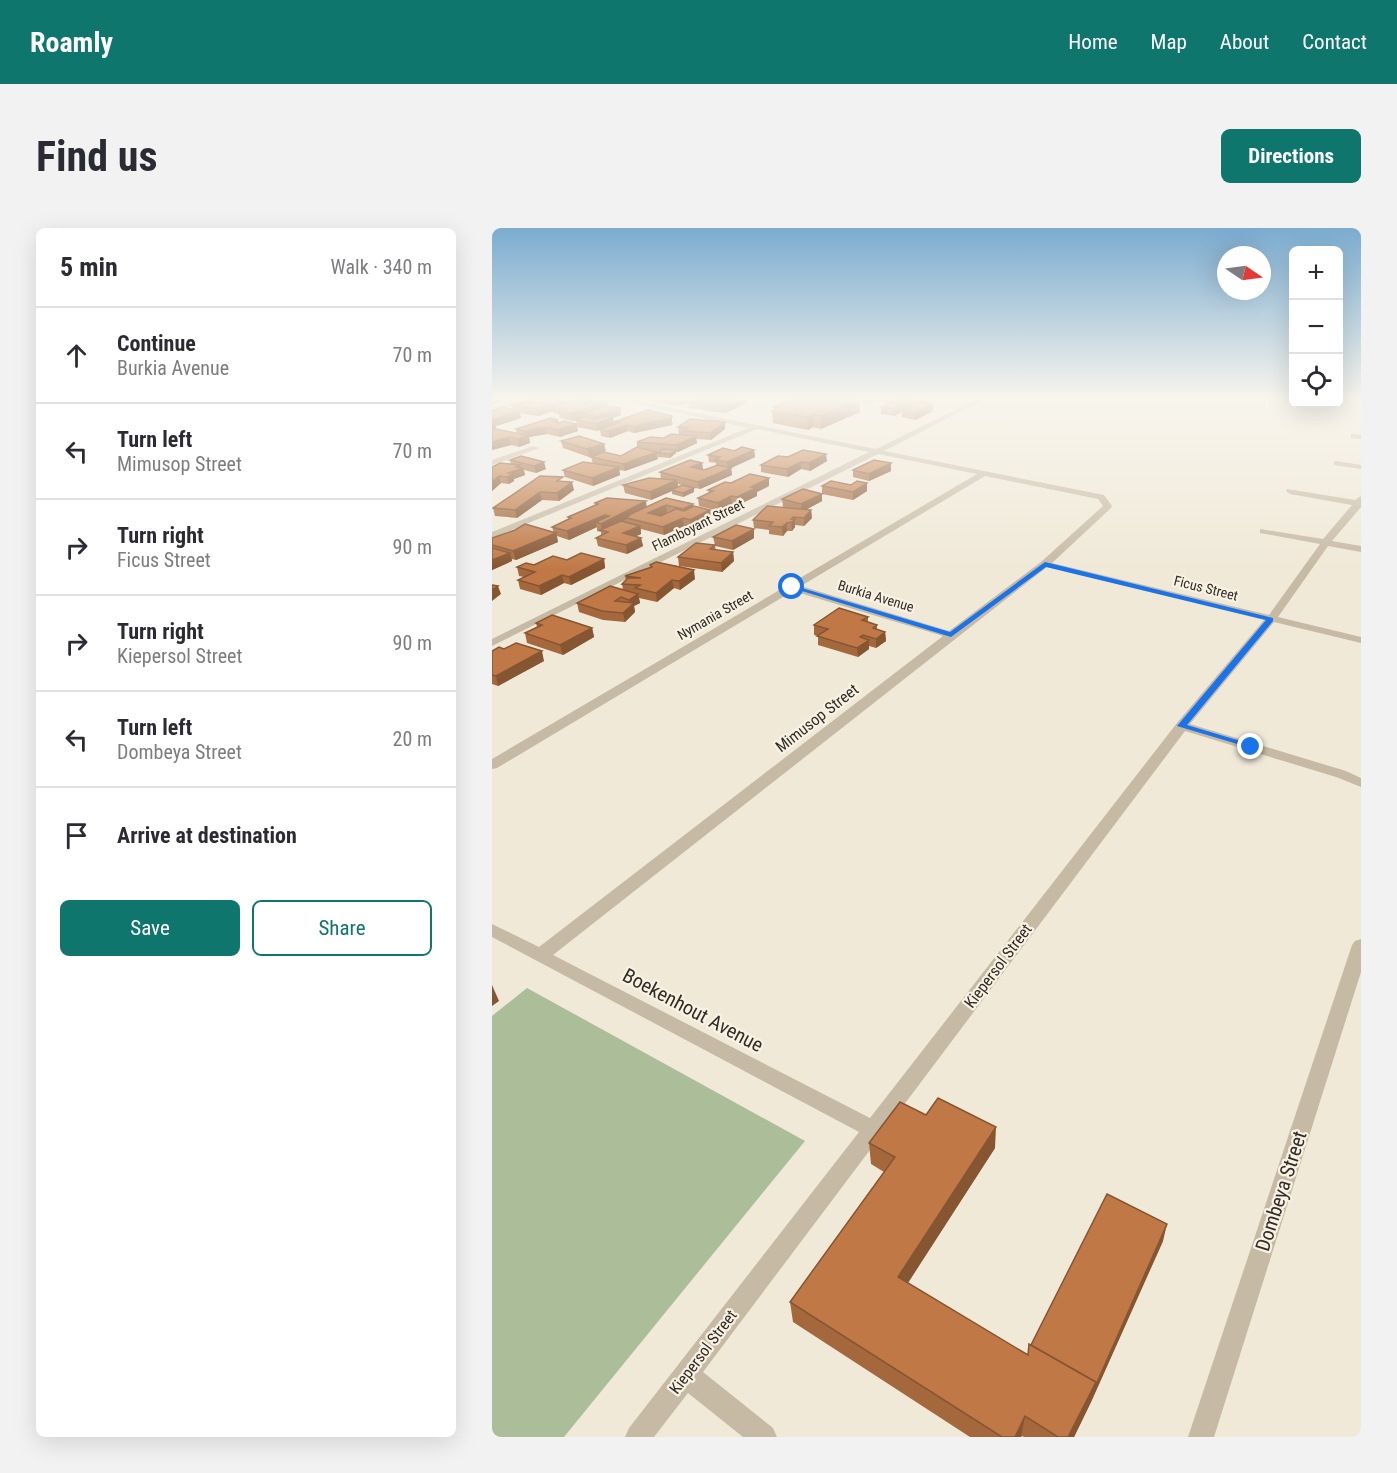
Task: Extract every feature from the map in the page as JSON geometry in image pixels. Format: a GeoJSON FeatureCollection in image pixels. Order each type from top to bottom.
{"type":"FeatureCollection","features":[{"type":"Feature","properties":{"kind":"street"},"geometry":{"type":"LineString","coordinates":[[492,463],[511,456]]}},
{"type":"Feature","properties":{"kind":"street"},"geometry":{"type":"LineString","coordinates":[[492,535],[684,456]]}},
{"type":"Feature","properties":{"kind":"street","name":"Flamboyant Street"},"geometry":{"type":"LineString","coordinates":[[492,643],[867,456]]}},
{"type":"Feature","properties":{"kind":"street"},"geometry":{"type":"LineString","coordinates":[[904,456],[984,473]]}},
{"type":"Feature","properties":{"kind":"street"},"geometry":{"type":"LineString","coordinates":[[1336,463],[1361,467]]}},
{"type":"Feature","properties":{"kind":"street","name":"Mimusop Street"},"geometry":{"type":"LineString","coordinates":[[540,956],[951,634],[1045,564],[1107,509],[1106,502],[1093,495],[984,473]]}},
{"type":"Feature","properties":{"kind":"street","name":"Nymania Street"},"geometry":{"type":"LineString","coordinates":[[492,765],[984,473]]}},
{"type":"Feature","properties":{"kind":"street"},"geometry":{"type":"LineString","coordinates":[[1290,491],[1359,502]]}},
{"type":"Feature","properties":{"kind":"street","name":"Kiepersol Street"},"geometry":{"type":"LineString","coordinates":[[638,1437],[1182,726],[1271,619],[1326,542],[1359,502]]}},
{"type":"Feature","properties":{"kind":"street"},"geometry":{"type":"LineString","coordinates":[[1263,531],[1361,549]]}},
{"type":"Feature","properties":{"kind":"street","name":"Ficus Street"},"geometry":{"type":"LineString","coordinates":[[1045,564],[1361,640]]}},
{"type":"Feature","properties":{"kind":"street","name":"Burkia Avenue"},"geometry":{"type":"LineString","coordinates":[[792,587],[951,634]]}},
{"type":"Feature","properties":{"kind":"street"},"geometry":{"type":"LineString","coordinates":[[1182,726],[1341,774],[1361,783]]}},
{"type":"Feature","properties":{"kind":"street","name":"Boekenhout Avenue"},"geometry":{"type":"LineString","coordinates":[[492,930],[873,1130]]}},
{"type":"Feature","properties":{"kind":"street","name":"Dombeya Street"},"geometry":{"type":"LineString","coordinates":[[1201,1437],[1361,945]]}},
{"type":"Feature","properties":{"kind":"street"},"geometry":{"type":"LineString","coordinates":[[686,1375],[764,1437]]}},
{"type":"Feature","properties":{"kind":"green space"},"geometry":{"type":"Polygon","coordinates":[[[527,988],[805,1141],[564,1437],[492,1437],[492,1016],[527,988]]]}},
{"type":"Feature","properties":{"kind":"building"},"geometry":{"type":"Polygon","coordinates":[[[523,456],[544,462],[534,466],[510,460],[523,456]]]}},
{"type":"Feature","properties":{"kind":"building"},"geometry":{"type":"Polygon","coordinates":[[[593,456],[644,456],[623,464],[593,456]]]}},
{"type":"Feature","properties":{"kind":"building"},"geometry":{"type":"Polygon","coordinates":[[[717,456],[740,456],[727,462],[715,460],[720,457],[717,456]]]}},
{"type":"Feature","properties":{"kind":"building"},"geometry":{"type":"Polygon","coordinates":[[[777,456],[821,456],[809,463],[801,462],[787,469],[761,465],[777,456]]]}},
{"type":"Feature","properties":{"kind":"building"},"geometry":{"type":"Polygon","coordinates":[[[690,460],[702,463],[691,467],[704,470],[718,465],[731,468],[698,482],[660,472],[690,460]]]}},
{"type":"Feature","properties":{"kind":"building"},"geometry":{"type":"Polygon","coordinates":[[[874,460],[891,463],[869,474],[853,470],[874,460]]]}},
{"type":"Feature","properties":{"kind":"building"},"geometry":{"type":"Polygon","coordinates":[[[583,462],[619,467],[592,478],[563,470],[583,462]]]}},
{"type":"Feature","properties":{"kind":"building"},"geometry":{"type":"Polygon","coordinates":[[[500,463],[520,465],[516,467],[523,468],[508,473],[512,474],[507,477],[499,476],[492,482],[492,467],[500,463]]]}},
{"type":"Feature","properties":{"kind":"building"},"geometry":{"type":"Polygon","coordinates":[[[750,474],[769,478],[751,487],[756,488],[718,503],[698,498],[725,482],[731,483],[750,474]]]}},
{"type":"Feature","properties":{"kind":"building"},"geometry":{"type":"Polygon","coordinates":[[[540,476],[563,477],[557,481],[572,482],[557,493],[540,492],[515,510],[493,508],[540,476]]]}},
{"type":"Feature","properties":{"kind":"building"},"geometry":{"type":"Polygon","coordinates":[[[649,478],[677,480],[650,492],[623,485],[649,478]]]}},
{"type":"Feature","properties":{"kind":"building"},"geometry":{"type":"Polygon","coordinates":[[[831,481],[851,485],[857,481],[867,483],[853,492],[822,486],[831,481]]]}},
{"type":"Feature","properties":{"kind":"building"},"geometry":{"type":"Polygon","coordinates":[[[682,485],[694,488],[683,493],[671,490],[682,485]]]}},
{"type":"Feature","properties":{"kind":"building"},"geometry":{"type":"Polygon","coordinates":[[[803,489],[822,494],[801,504],[782,499],[803,489]]]}},
{"type":"Feature","properties":{"kind":"building"},"geometry":{"type":"Polygon","coordinates":[[[607,498],[646,501],[601,524],[596,522],[609,516],[605,515],[567,531],[552,527],[571,518],[568,517],[607,498]]]}},
{"type":"Feature","properties":{"kind":"building"},"geometry":{"type":"Polygon","coordinates":[[[666,498],[693,504],[683,509],[666,505],[648,513],[661,516],[676,509],[684,511],[694,506],[710,510],[690,520],[683,518],[663,527],[627,518],[666,498]]]}},
{"type":"Feature","properties":{"kind":"building"},"geometry":{"type":"Polygon","coordinates":[[[767,506],[811,510],[804,518],[793,517],[791,519],[795,519],[792,522],[782,527],[769,526],[773,522],[753,520],[767,506]]]}},
{"type":"Feature","properties":{"kind":"building"},"geometry":{"type":"Polygon","coordinates":[[[621,521],[640,526],[623,533],[641,538],[626,545],[596,538],[608,532],[600,530],[621,521]]]}},
{"type":"Feature","properties":{"kind":"building"},"geometry":{"type":"Polygon","coordinates":[[[525,524],[556,533],[513,551],[492,545],[492,538],[525,524]]]}},
{"type":"Feature","properties":{"kind":"building"},"geometry":{"type":"Polygon","coordinates":[[[736,525],[754,529],[732,541],[713,537],[736,525]]]}},
{"type":"Feature","properties":{"kind":"building"},"geometry":{"type":"Polygon","coordinates":[[[696,543],[715,545],[710,549],[733,552],[721,563],[678,557],[696,543]]]}},
{"type":"Feature","properties":{"kind":"building"},"geometry":{"type":"Polygon","coordinates":[[[492,548],[510,553],[492,560],[492,548]]]}},
{"type":"Feature","properties":{"kind":"building"},"geometry":{"type":"Polygon","coordinates":[[[581,553],[604,559],[569,577],[562,575],[539,586],[518,580],[535,572],[517,567],[526,563],[534,565],[553,556],[567,560],[581,553]]]}},
{"type":"Feature","properties":{"kind":"building"},"geometry":{"type":"Polygon","coordinates":[[[656,562],[694,570],[679,581],[672,580],[656,593],[635,588],[640,585],[622,584],[628,578],[641,578],[625,576],[652,567],[650,565],[656,562]]]}},
{"type":"Feature","properties":{"kind":"building"},"geometry":{"type":"Polygon","coordinates":[[[610,586],[638,594],[629,600],[621,597],[615,601],[634,603],[623,613],[602,611],[577,603],[610,586]]]}},
{"type":"Feature","properties":{"kind":"building"},"geometry":{"type":"Polygon","coordinates":[[[839,608],[868,617],[862,620],[877,625],[873,628],[885,632],[876,639],[863,635],[860,637],[869,640],[857,648],[817,636],[828,629],[814,625],[839,608]]]}},
{"type":"Feature","properties":{"kind":"building"},"geometry":{"type":"Polygon","coordinates":[[[552,615],[592,628],[560,645],[525,633],[542,625],[536,623],[552,615]]]}},
{"type":"Feature","properties":{"kind":"building"},"geometry":{"type":"Polygon","coordinates":[[[516,643],[542,651],[496,676],[492,675],[492,651],[499,647],[504,649],[516,643]]]}},
{"type":"Feature","properties":{"kind":"building"},"geometry":{"type":"Polygon","coordinates":[[[938,1098],[996,1127],[898,1277],[1028,1355],[1029,1344],[1096,1382],[1068,1437],[1058,1437],[1025,1416],[1015,1437],[1002,1437],[790,1302],[895,1157],[869,1143],[900,1102],[926,1115],[938,1098]]]}},
{"type":"Feature","properties":{"kind":"building"},"geometry":{"type":"Polygon","coordinates":[[[1107,1194],[1167,1224],[1095,1387],[1096,1382],[1031,1345],[1107,1194]]]}},
{"type":"Feature","properties":{"kind":"route"},"geometry":{"type":"LineString","coordinates":[[792,587],[951,634],[1045,564],[1271,619],[1182,726],[1251,747]]}}]}
